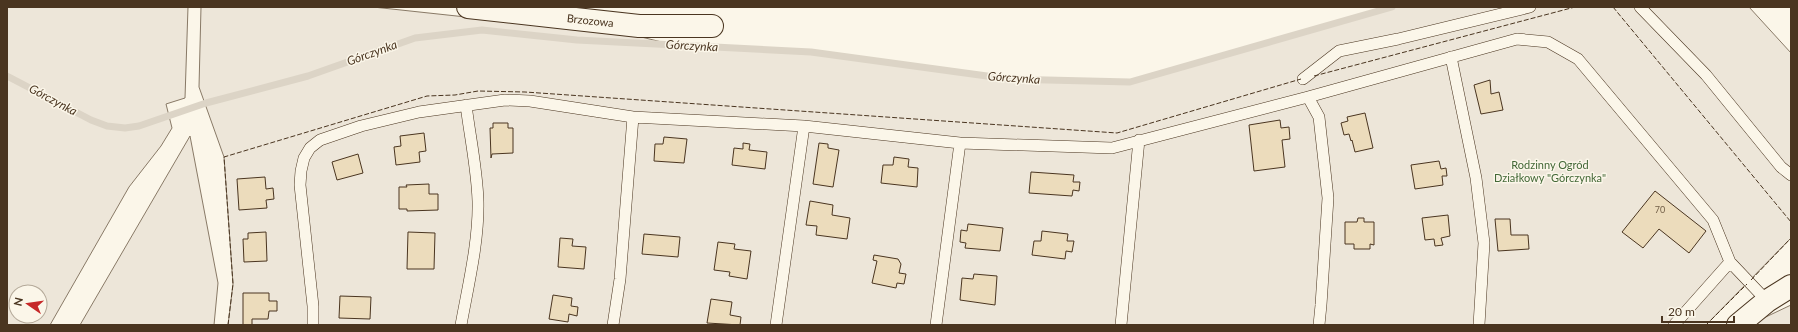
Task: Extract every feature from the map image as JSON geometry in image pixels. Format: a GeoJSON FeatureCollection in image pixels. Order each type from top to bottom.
{"type":"FeatureCollection","features":[{"type":"Feature","properties":{"kind":"street","name":"Brzozowa"},"geometry":{"type":"LineString","coordinates":[[468,7],[640,26],[712,26]]}},
{"type":"Feature","properties":{"kind":"street"},"geometry":{"type":"LineString","coordinates":[[1738,325],[1767,301],[1791,286]]}},
{"type":"Feature","properties":{"kind":"lane"},"geometry":{"type":"LineString","coordinates":[[1303,79],[1338,51],[1398,40],[1530,7]]}},
{"type":"Feature","properties":{"kind":"lane"},"geometry":{"type":"LineString","coordinates":[[1640,7],[1706,75],[1780,167],[1791,176]]}},
{"type":"Feature","properties":{"kind":"lane"},"geometry":{"type":"LineString","coordinates":[[313,325],[313,306],[300,185],[304,158],[310,148],[320,140],[361,126],[420,112],[505,100],[530,101],[632,117],[804,126],[960,143],[1112,148],[1308,97],[1516,39],[1548,42],[1578,59],[1713,220],[1730,262],[1767,301]]}},
{"type":"Feature","properties":{"kind":"lane"},"geometry":{"type":"LineString","coordinates":[[1451,57],[1476,178],[1484,243],[1479,325]]}},
{"type":"Feature","properties":{"kind":"lane"},"geometry":{"type":"LineString","coordinates":[[1308,97],[1319,118],[1328,198],[1319,325]]}},
{"type":"Feature","properties":{"kind":"lane"},"geometry":{"type":"LineString","coordinates":[[461,325],[474,247],[478,202],[466,105]]}},
{"type":"Feature","properties":{"kind":"lane"},"geometry":{"type":"LineString","coordinates":[[613,325],[620,279],[632,117]]}},
{"type":"Feature","properties":{"kind":"lane"},"geometry":{"type":"LineString","coordinates":[[776,325],[804,126]]}},
{"type":"Feature","properties":{"kind":"lane"},"geometry":{"type":"LineString","coordinates":[[1121,325],[1139,140]]}},
{"type":"Feature","properties":{"kind":"lane"},"geometry":{"type":"LineString","coordinates":[[936,325],[960,143]]}},
{"type":"Feature","properties":{"kind":"lane"},"geometry":{"type":"LineString","coordinates":[[1674,325],[1730,262]]}},
{"type":"Feature","properties":{"kind":"green space"},"geometry":{"type":"Polygon","coordinates":[[[7,7],[188,7],[185,98],[166,104],[172,128],[161,146],[129,187],[50,325],[7,325],[7,7]]]}},
{"type":"Feature","properties":{"kind":"green space","name":"Rodzinny Ogród Działkowy \"Górczynka\""},"geometry":{"type":"Polygon","coordinates":[[[201,7],[373,7],[633,35],[674,45],[811,52],[1009,79],[1130,82],[1392,7],[1749,7],[1791,53],[1791,238],[1706,325],[228,325],[233,284],[224,157],[199,87],[201,7]]]}},
{"type":"Feature","properties":{"kind":"green space"},"geometry":{"type":"Polygon","coordinates":[[[190,136],[218,283],[214,325],[80,325],[190,136]]]}},
{"type":"Feature","properties":{"kind":"green space"},"geometry":{"type":"Polygon","coordinates":[[[1791,305],[1791,325],[1749,325],[1751,324],[1791,305]]]}},
{"type":"Feature","properties":{"kind":"building"},"geometry":{"type":"Polygon","coordinates":[[[1490,80],[1491,94],[1499,92],[1503,110],[1481,114],[1474,85],[1490,80]]]}},
{"type":"Feature","properties":{"kind":"building"},"geometry":{"type":"Polygon","coordinates":[[[1365,113],[1373,148],[1355,152],[1349,134],[1344,135],[1341,123],[1348,121],[1347,117],[1365,113]]]}},
{"type":"Feature","properties":{"kind":"building"},"geometry":{"type":"Polygon","coordinates":[[[1280,120],[1281,128],[1289,127],[1290,139],[1282,140],[1285,167],[1254,171],[1249,125],[1280,120]]]}},
{"type":"Feature","properties":{"kind":"building"},"geometry":{"type":"Polygon","coordinates":[[[493,123],[508,123],[508,128],[513,128],[513,153],[492,154],[491,158],[490,128],[493,128],[493,123]]]}},
{"type":"Feature","properties":{"kind":"building"},"geometry":{"type":"Polygon","coordinates":[[[424,133],[426,151],[419,152],[420,162],[396,165],[394,147],[401,146],[400,136],[424,133]]]}},
{"type":"Feature","properties":{"kind":"building"},"geometry":{"type":"Polygon","coordinates":[[[664,137],[687,139],[684,163],[654,161],[655,144],[663,144],[664,137]]]}},
{"type":"Feature","properties":{"kind":"building"},"geometry":{"type":"Polygon","coordinates":[[[743,143],[750,144],[749,150],[767,152],[765,169],[732,165],[734,148],[743,149],[743,143]]]}},
{"type":"Feature","properties":{"kind":"building"},"geometry":{"type":"Polygon","coordinates":[[[819,143],[828,144],[828,148],[839,150],[833,187],[813,184],[819,143]]]}},
{"type":"Feature","properties":{"kind":"building"},"geometry":{"type":"Polygon","coordinates":[[[358,154],[363,173],[337,180],[332,162],[358,154]]]}},
{"type":"Feature","properties":{"kind":"building"},"geometry":{"type":"Polygon","coordinates":[[[894,157],[909,159],[908,167],[918,168],[917,187],[881,183],[883,165],[893,165],[894,157]]]}},
{"type":"Feature","properties":{"kind":"building"},"geometry":{"type":"Polygon","coordinates":[[[1439,161],[1441,169],[1446,168],[1447,176],[1442,176],[1443,185],[1415,189],[1411,165],[1439,161]]]}},
{"type":"Feature","properties":{"kind":"building"},"geometry":{"type":"Polygon","coordinates":[[[1031,172],[1074,175],[1073,182],[1080,182],[1079,191],[1073,190],[1072,196],[1029,193],[1031,172]]]}},
{"type":"Feature","properties":{"kind":"building"},"geometry":{"type":"Polygon","coordinates":[[[265,177],[266,189],[273,188],[274,199],[266,200],[267,208],[239,210],[237,179],[265,177]]]}},
{"type":"Feature","properties":{"kind":"building"},"geometry":{"type":"Polygon","coordinates":[[[429,184],[429,194],[438,194],[438,210],[407,211],[407,209],[399,209],[399,187],[407,187],[406,185],[429,184]]]}},
{"type":"Feature","properties":{"kind":"building"},"geometry":{"type":"Polygon","coordinates":[[[1655,191],[1706,231],[1689,253],[1659,229],[1643,248],[1622,232],[1655,191]]]}},
{"type":"Feature","properties":{"kind":"building"},"geometry":{"type":"Polygon","coordinates":[[[810,201],[833,205],[832,215],[850,218],[847,239],[816,235],[817,226],[806,225],[810,201]]]}},
{"type":"Feature","properties":{"kind":"building"},"geometry":{"type":"Polygon","coordinates":[[[1448,215],[1450,236],[1441,238],[1443,245],[1435,246],[1434,239],[1425,240],[1422,218],[1448,215]]]}},
{"type":"Feature","properties":{"kind":"building"},"geometry":{"type":"Polygon","coordinates":[[[1358,218],[1364,218],[1364,222],[1374,222],[1374,245],[1370,244],[1370,249],[1354,249],[1354,244],[1345,244],[1345,222],[1357,222],[1358,218]]]}},
{"type":"Feature","properties":{"kind":"building"},"geometry":{"type":"Polygon","coordinates":[[[1495,219],[1510,219],[1511,235],[1528,235],[1529,249],[1498,251],[1495,219]]]}},
{"type":"Feature","properties":{"kind":"building"},"geometry":{"type":"Polygon","coordinates":[[[968,224],[1003,228],[1000,251],[965,248],[966,243],[960,242],[961,230],[967,231],[968,224]]]}},
{"type":"Feature","properties":{"kind":"building"},"geometry":{"type":"Polygon","coordinates":[[[1042,231],[1068,234],[1067,241],[1074,241],[1072,252],[1066,251],[1065,259],[1032,255],[1034,241],[1041,241],[1042,231]]]}},
{"type":"Feature","properties":{"kind":"building"},"geometry":{"type":"Polygon","coordinates":[[[266,232],[267,261],[244,262],[243,239],[248,239],[248,233],[266,232]]]}},
{"type":"Feature","properties":{"kind":"building"},"geometry":{"type":"Polygon","coordinates":[[[408,232],[435,233],[434,269],[407,269],[408,232]]]}},
{"type":"Feature","properties":{"kind":"building"},"geometry":{"type":"Polygon","coordinates":[[[644,234],[680,237],[678,257],[642,254],[644,234]]]}},
{"type":"Feature","properties":{"kind":"building"},"geometry":{"type":"Polygon","coordinates":[[[560,238],[573,239],[572,246],[586,247],[584,269],[558,267],[560,238]]]}},
{"type":"Feature","properties":{"kind":"building"},"geometry":{"type":"Polygon","coordinates":[[[718,242],[735,244],[734,249],[751,251],[747,279],[729,276],[730,272],[714,270],[718,242]]]}},
{"type":"Feature","properties":{"kind":"building"},"geometry":{"type":"Polygon","coordinates":[[[874,255],[898,259],[901,264],[899,273],[906,274],[904,284],[897,283],[896,288],[872,283],[877,261],[873,260],[874,255]]]}},
{"type":"Feature","properties":{"kind":"building"},"geometry":{"type":"Polygon","coordinates":[[[974,274],[997,276],[995,305],[960,300],[962,278],[973,279],[974,274]]]}},
{"type":"Feature","properties":{"kind":"building"},"geometry":{"type":"Polygon","coordinates":[[[243,293],[269,293],[269,301],[277,301],[277,311],[269,311],[268,319],[252,319],[252,325],[243,325],[243,293]]]}},
{"type":"Feature","properties":{"kind":"building"},"geometry":{"type":"Polygon","coordinates":[[[553,295],[572,298],[571,306],[578,307],[577,316],[569,314],[568,322],[549,319],[553,295]]]}},
{"type":"Feature","properties":{"kind":"building"},"geometry":{"type":"Polygon","coordinates":[[[340,296],[371,297],[370,319],[339,318],[340,296]]]}},
{"type":"Feature","properties":{"kind":"building"},"geometry":{"type":"Polygon","coordinates":[[[711,299],[732,302],[730,315],[741,317],[740,325],[707,323],[711,299]]]}},
{"type":"Feature","properties":{"kind":"waterway","name":"Górczynka"},"geometry":{"type":"LineString","coordinates":[[7,76],[91,120],[107,126],[125,128],[139,126],[206,103],[308,76],[415,38],[482,30],[577,40],[811,52],[1009,79],[1130,82],[1392,7]]}},
{"type":"Feature","properties":{"kind":"fence"},"geometry":{"type":"LineString","coordinates":[[1314,76],[1575,7]]}},
{"type":"Feature","properties":{"kind":"fence"},"geometry":{"type":"LineString","coordinates":[[1613,7],[1791,222]]}},
{"type":"Feature","properties":{"kind":"fence"},"geometry":{"type":"LineString","coordinates":[[228,325],[233,284],[224,157],[427,96],[455,95],[478,91],[525,92],[1117,133],[1301,79]]}},
{"type":"Feature","properties":{"kind":"fence"},"geometry":{"type":"LineString","coordinates":[[1751,280],[1791,238]]}},
{"type":"Feature","properties":{"kind":"fence"},"geometry":{"type":"LineString","coordinates":[[1706,325],[1747,284]]}}]}
